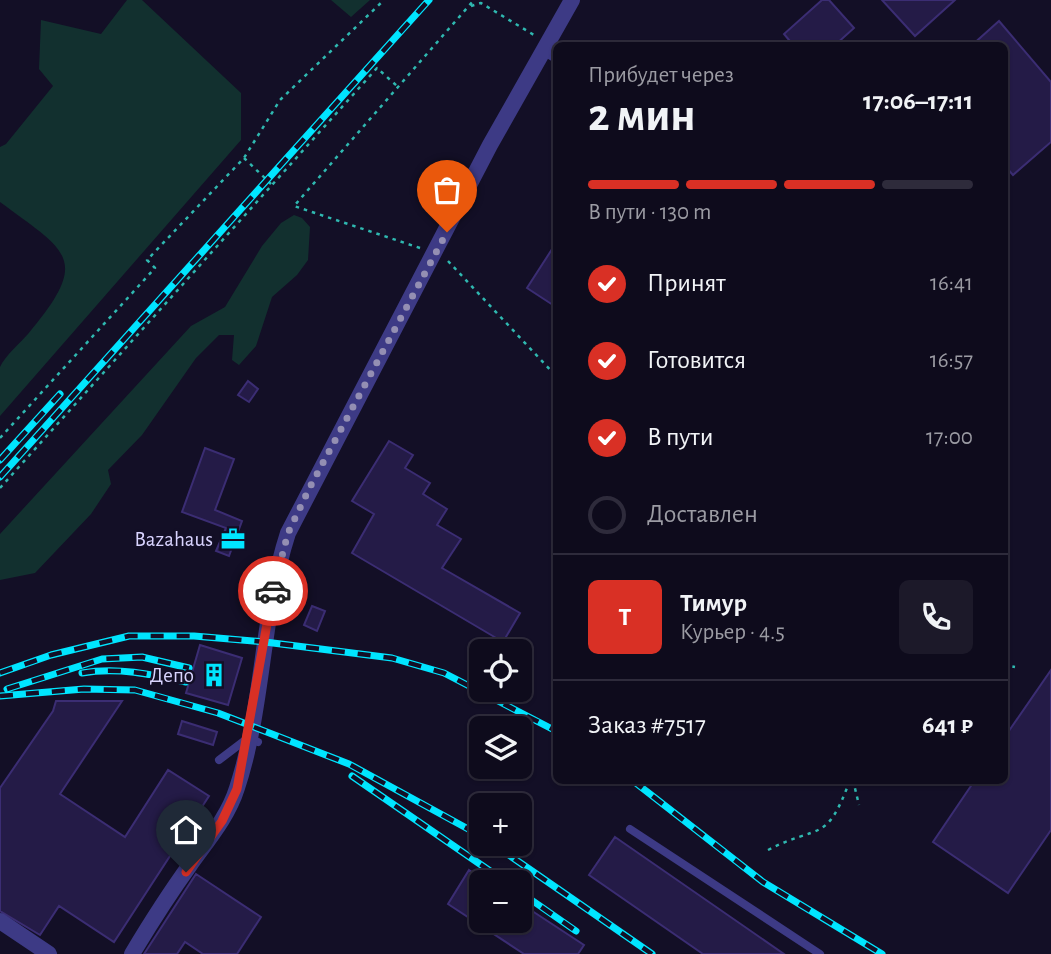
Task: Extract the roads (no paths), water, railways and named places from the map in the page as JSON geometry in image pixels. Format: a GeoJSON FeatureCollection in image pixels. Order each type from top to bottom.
{"type":"FeatureCollection","features":[{"type":"Feature","properties":{"kind":"street"},"geometry":{"type":"LineString","coordinates":[[132,954],[163,903],[222,821],[237,789],[263,687],[276,569],[288,533],[436,254],[490,145],[572,0]]}},
{"type":"Feature","properties":{"kind":"street"},"geometry":{"type":"LineString","coordinates":[[0,921],[48,954]]}},
{"type":"Feature","properties":{"kind":"lane"},"geometry":{"type":"LineString","coordinates":[[219,760],[252,735]]}},
{"type":"Feature","properties":{"kind":"lane"},"geometry":{"type":"LineString","coordinates":[[629,830],[820,954]]}},
{"type":"Feature","properties":{"kind":"railway"},"geometry":{"type":"LineString","coordinates":[[0,477],[429,0]]}},
{"type":"Feature","properties":{"kind":"railway"},"geometry":{"type":"LineString","coordinates":[[0,460],[60,394]]}},
{"type":"Feature","properties":{"kind":"railway"},"geometry":{"type":"LineString","coordinates":[[0,673],[51,655],[129,636],[194,636],[265,642],[392,658],[444,673],[553,729]]}},
{"type":"Feature","properties":{"kind":"railway"},"geometry":{"type":"LineString","coordinates":[[7,689],[102,659],[142,657],[189,668]]}},
{"type":"Feature","properties":{"kind":"railway"},"geometry":{"type":"LineString","coordinates":[[82,673],[121,671],[186,682]]}},
{"type":"Feature","properties":{"kind":"railway"},"geometry":{"type":"LineString","coordinates":[[0,696],[84,689],[135,690],[218,713],[349,764],[469,829]]}},
{"type":"Feature","properties":{"kind":"railway"},"geometry":{"type":"LineString","coordinates":[[352,776],[489,870]]}},
{"type":"Feature","properties":{"kind":"railway"},"geometry":{"type":"LineString","coordinates":[[637,784],[763,882],[882,954]]}},
{"type":"Feature","properties":{"kind":"railway"},"geometry":{"type":"LineString","coordinates":[[510,856],[652,954]]}},
{"type":"Feature","properties":{"kind":"railway"},"geometry":{"type":"LineString","coordinates":[[532,900],[576,931]]}},
{"type":"Feature","properties":{"kind":"place","name":"Bazahaus"},"geometry":{"type":"Point","coordinates":[233,539]}},
{"type":"Feature","properties":{"kind":"place","name":"Депо"},"geometry":{"type":"Point","coordinates":[214,675]}}]}
